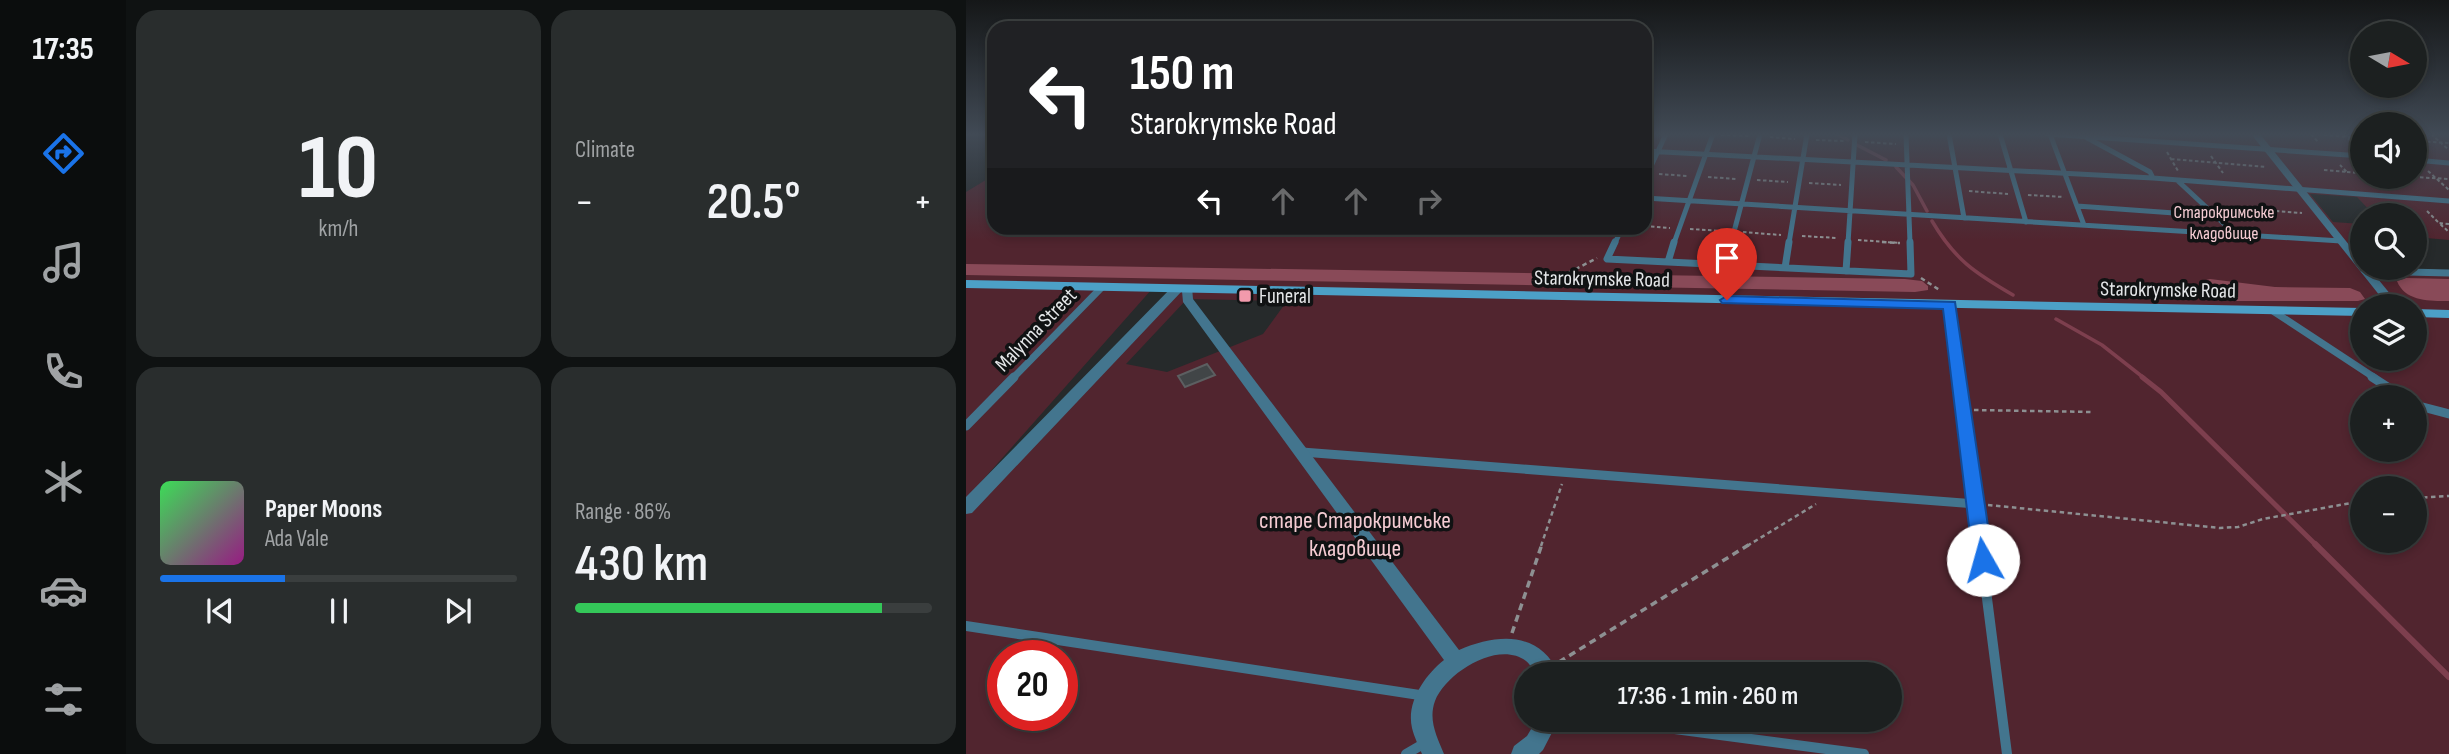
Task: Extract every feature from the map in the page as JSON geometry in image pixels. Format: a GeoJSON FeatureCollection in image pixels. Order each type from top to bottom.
{"type":"FeatureCollection","features":[{"type":"Feature","properties":{"kind":"street"},"geometry":{"type":"LineString","coordinates":[[2283,169],[2350,252]]}},
{"type":"Feature","properties":{"kind":"street"},"geometry":{"type":"LineString","coordinates":[[2373,280],[2385,294]]}},
{"type":"Feature","properties":{"kind":"street","name":"Starokrymske Road"},"geometry":{"type":"LineString","coordinates":[[966,284],[2350,312]]}},
{"type":"Feature","properties":{"kind":"street"},"geometry":{"type":"LineString","coordinates":[[966,508],[1182,290],[1456,661]]}},
{"type":"Feature","properties":{"kind":"street"},"geometry":{"type":"LineString","coordinates":[[2427,313],[2449,314]]}},
{"type":"Feature","properties":{"kind":"street"},"geometry":{"type":"LineString","coordinates":[[1429,748],[1421,728],[1426,696],[1439,677],[1456,661],[1481,649],[1508,646],[1524,650],[1540,662]]}},
{"type":"Feature","properties":{"kind":"street"},"geometry":{"type":"LineString","coordinates":[[1522,754],[1535,743],[1541,732]]}},
{"type":"Feature","properties":{"kind":"lane"},"geometry":{"type":"LineString","coordinates":[[1668,262],[1699,169]]}},
{"type":"Feature","properties":{"kind":"lane"},"geometry":{"type":"LineString","coordinates":[[1725,265],[1751,169]]}},
{"type":"Feature","properties":{"kind":"lane"},"geometry":{"type":"LineString","coordinates":[[1785,268],[1801,169]]}},
{"type":"Feature","properties":{"kind":"lane"},"geometry":{"type":"LineString","coordinates":[[1846,271],[1853,169]]}},
{"type":"Feature","properties":{"kind":"lane"},"geometry":{"type":"LineString","coordinates":[[1619,235],[1607,259],[1911,274],[1908,169]]}},
{"type":"Feature","properties":{"kind":"lane"},"geometry":{"type":"LineString","coordinates":[[1955,169],[1964,218]]}},
{"type":"Feature","properties":{"kind":"lane"},"geometry":{"type":"LineString","coordinates":[[1995,169],[2153,178],[2449,201]]}},
{"type":"Feature","properties":{"kind":"lane"},"geometry":{"type":"LineString","coordinates":[[2063,169],[2084,225]]}},
{"type":"Feature","properties":{"kind":"lane"},"geometry":{"type":"LineString","coordinates":[[2145,169],[2153,178]]}},
{"type":"Feature","properties":{"kind":"lane"},"geometry":{"type":"LineString","coordinates":[[2010,170],[2026,222]]}},
{"type":"Feature","properties":{"kind":"lane"},"geometry":{"type":"LineString","coordinates":[[2181,181],[2235,234]]}},
{"type":"Feature","properties":{"kind":"lane"},"geometry":{"type":"LineString","coordinates":[[1652,198],[2341,241]]}},
{"type":"Feature","properties":{"kind":"lane"},"geometry":{"type":"LineString","coordinates":[[2077,206],[2216,216]]}},
{"type":"Feature","properties":{"kind":"lane"},"geometry":{"type":"LineString","coordinates":[[2427,272],[2449,273]]}},
{"type":"Feature","properties":{"kind":"lane","name":"Malynna Street"},"geometry":{"type":"LineString","coordinates":[[966,426],[1102,288]]}},
{"type":"Feature","properties":{"kind":"lane"},"geometry":{"type":"LineString","coordinates":[[1950,305],[2007,754]]}},
{"type":"Feature","properties":{"kind":"lane"},"geometry":{"type":"LineString","coordinates":[[2273,311],[2385,385]]}},
{"type":"Feature","properties":{"kind":"lane"},"geometry":{"type":"LineString","coordinates":[[2427,408],[2449,414]]}},
{"type":"Feature","properties":{"kind":"lane"},"geometry":{"type":"LineString","coordinates":[[1300,452],[1976,504]]}},
{"type":"Feature","properties":{"kind":"lane"},"geometry":{"type":"LineString","coordinates":[[966,626],[1426,696]]}},
{"type":"Feature","properties":{"kind":"lane"},"geometry":{"type":"LineString","coordinates":[[1698,732],[1864,754]]}},
{"type":"Feature","properties":{"kind":"lane"},"geometry":{"type":"LineString","coordinates":[[1406,754],[1429,748]]}},
{"type":"Feature","properties":{"kind":"path"},"geometry":{"type":"LineString","coordinates":[[2176,169],[2181,181]]}},
{"type":"Feature","properties":{"kind":"path"},"geometry":{"type":"LineString","coordinates":[[2221,169],[2231,185]]}},
{"type":"Feature","properties":{"kind":"path"},"geometry":{"type":"LineString","coordinates":[[2427,170],[2449,190]]}},
{"type":"Feature","properties":{"kind":"path"},"geometry":{"type":"LineString","coordinates":[[2427,178],[2449,179]]}},
{"type":"Feature","properties":{"kind":"path"},"geometry":{"type":"LineString","coordinates":[[2207,205],[2320,215]]}},
{"type":"Feature","properties":{"kind":"path"},"geometry":{"type":"LineString","coordinates":[[2449,223],[2440,223],[2449,232]]}},
{"type":"Feature","properties":{"kind":"path"},"geometry":{"type":"LineString","coordinates":[[1652,226],[1910,243]]}},
{"type":"Feature","properties":{"kind":"path"},"geometry":{"type":"LineString","coordinates":[[1532,296],[1555,279],[1610,253]]}},
{"type":"Feature","properties":{"kind":"path"},"geometry":{"type":"LineString","coordinates":[[1911,274],[1943,292],[1950,305]]}},
{"type":"Feature","properties":{"kind":"path"},"geometry":{"type":"LineString","coordinates":[[1964,410],[2093,412]]}},
{"type":"Feature","properties":{"kind":"path"},"geometry":{"type":"LineString","coordinates":[[1508,646],[1566,471]]}},
{"type":"Feature","properties":{"kind":"path"},"geometry":{"type":"LineString","coordinates":[[1562,662],[1833,493]]}},
{"type":"Feature","properties":{"kind":"path"},"geometry":{"type":"LineString","coordinates":[[2427,497],[2449,496]]}},
{"type":"Feature","properties":{"kind":"path"},"geometry":{"type":"LineString","coordinates":[[1976,504],[2220,528],[2238,527],[2263,519],[2350,503]]}},
{"type":"Feature","properties":{"kind":"green space","name":"старе Старокримське кладовище"},"geometry":{"type":"Polygon","coordinates":[[[1652,169],[2350,169],[2350,189],[2427,189],[2427,169],[2449,169],[2449,240],[2427,238],[2427,203],[2363,203],[2357,197],[2310,194],[2333,222],[2350,223],[2350,280],[2427,280],[2427,269],[2449,270],[2449,754],[966,754],[966,508],[1176,290],[1152,289],[966,499],[966,192],[987,179],[987,235],[1652,235],[1652,169]],[[1187,299],[1126,364],[1167,372],[1263,334],[1287,301],[1187,299]]]}},
{"type":"Feature","properties":{"kind":"shaded area"},"geometry":{"type":"Polygon","coordinates":[[[966,264],[1905,279],[1922,281],[1928,286],[1928,290],[1915,292],[966,275],[966,264]]]}},
{"type":"Feature","properties":{"kind":"shaded area"},"geometry":{"type":"Polygon","coordinates":[[[2210,279],[2275,287],[2350,288],[2361,294],[2350,294],[2350,301],[2223,301],[2208,294],[2199,282],[2210,279]]]}},
{"type":"Feature","properties":{"kind":"shaded area"},"geometry":{"type":"Polygon","coordinates":[[[2449,279],[2449,301],[2427,300],[2427,294],[2408,294],[2397,281],[2449,279]]]}},
{"type":"Feature","properties":{"kind":"building"},"geometry":{"type":"Polygon","coordinates":[[[1207,364],[1215,375],[1185,387],[1178,376],[1207,364]]]}},
{"type":"Feature","properties":{"kind":"waterway"},"geometry":{"type":"LineString","coordinates":[[1898,169],[1913,185],[1927,211]]}},
{"type":"Feature","properties":{"kind":"waterway"},"geometry":{"type":"LineString","coordinates":[[1932,221],[1958,256],[1988,280],[2013,295]]}},
{"type":"Feature","properties":{"kind":"waterway"},"geometry":{"type":"LineString","coordinates":[[2056,319],[2102,345],[2144,378]]}},
{"type":"Feature","properties":{"kind":"waterway"},"geometry":{"type":"LineString","coordinates":[[2142,377],[2161,392],[2317,546]]}},
{"type":"Feature","properties":{"kind":"waterway"},"geometry":{"type":"LineString","coordinates":[[2315,544],[2449,677]]}},
{"type":"Feature","properties":{"kind":"place","name":"Funeral"},"geometry":{"type":"Point","coordinates":[1245,296]}},
{"type":"Feature","properties":{"kind":"route"},"geometry":{"type":"LineString","coordinates":[[1727,300],[1950,305],[1983,560]]}},
{"type":"Feature","properties":{"kind":"park label","name":"Старокримське кладовище"},"geometry":{"type":"Point","coordinates":[2224,222]}}]}
